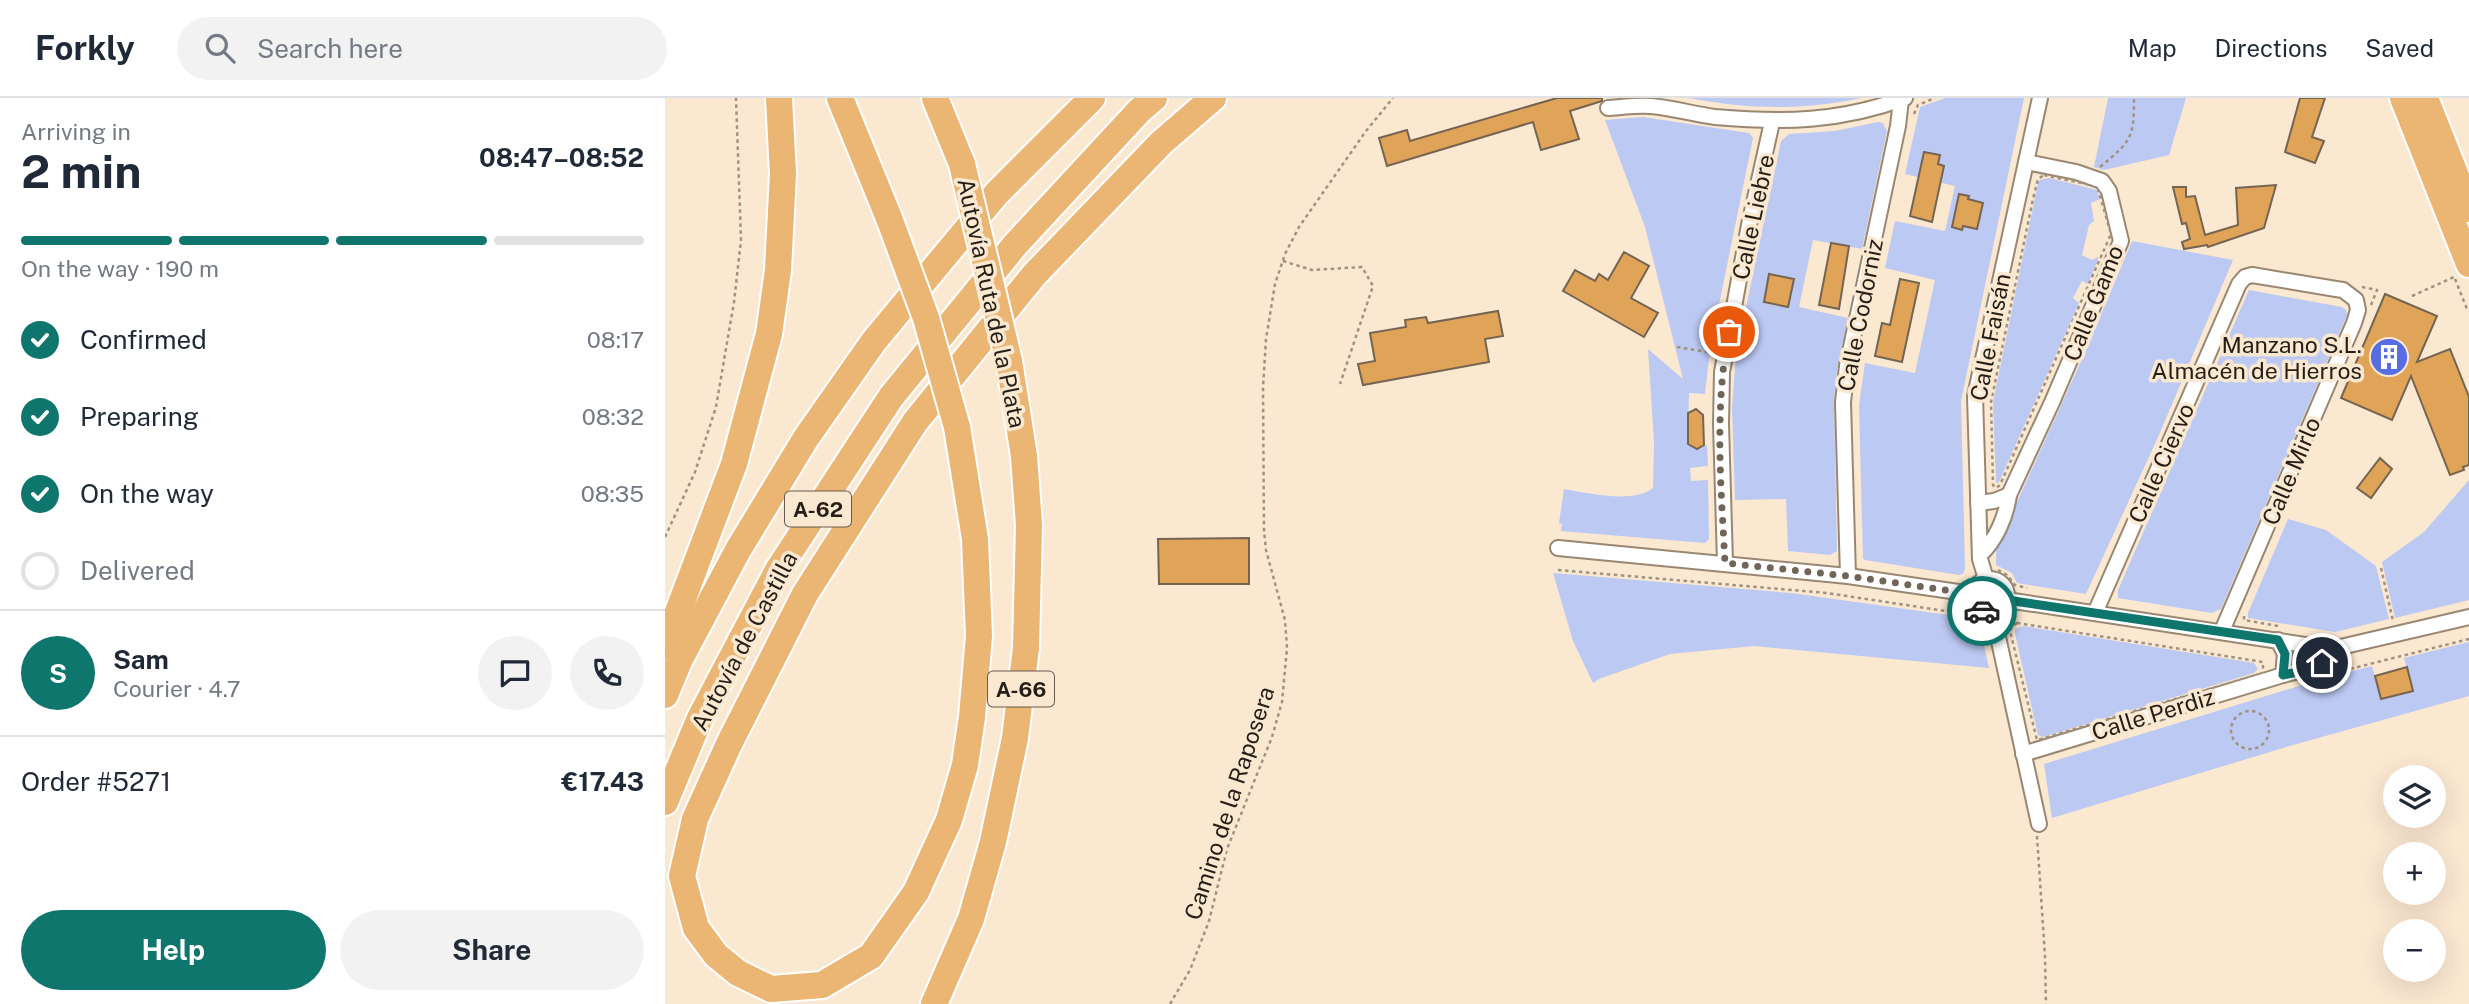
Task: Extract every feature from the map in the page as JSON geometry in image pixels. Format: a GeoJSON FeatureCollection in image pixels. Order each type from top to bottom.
{"type":"FeatureCollection","features":[{"type":"Feature","properties":{"kind":"highway"},"geometry":{"type":"LineString","coordinates":[[665,646],[734,464],[769,334],[778,270],[783,174],[779,98]]}},
{"type":"Feature","properties":{"kind":"highway","name":"A-66"},"geometry":{"type":"LineString","coordinates":[[840,98],[926,318],[957,428],[975,539],[979,636],[965,765],[949,820],[916,892],[871,956],[823,985],[771,989],[738,973],[716,955],[696,928],[682,876],[695,819],[729,744],[805,594],[915,422],[1034,275],[1161,143],[1213,98]]}},
{"type":"Feature","properties":{"kind":"highway","name":"Autovía Ruta de la Plata"},"geometry":{"type":"LineString","coordinates":[[934,1004],[971,919],[993,842],[1015,738],[1026,648],[1029,526],[1024,456],[1009,361],[962,164],[935,98]]}},
{"type":"Feature","properties":{"kind":"highway","name":"Autovía de Castilla"},"geometry":{"type":"LineString","coordinates":[[665,695],[738,550],[806,438],[874,341],[997,193],[1092,98]]}},
{"type":"Feature","properties":{"kind":"highway","name":"Autovía de Castilla"},"geometry":{"type":"LineString","coordinates":[[665,802],[700,718],[778,570],[891,397],[1015,245],[1154,98]]}},
{"type":"Feature","properties":{"kind":"highway"},"geometry":{"type":"LineString","coordinates":[[2403,98],[2462,271]]}},
{"type":"Feature","properties":{"kind":"highway"},"geometry":{"type":"LineString","coordinates":[[2425,98],[2469,209]]}},
{"type":"Feature","properties":{"kind":"street","name":"Calle Faisán"},"geometry":{"type":"LineString","coordinates":[[1986,579],[1980,555],[1975,396],[2040,98]]}},
{"type":"Feature","properties":{"kind":"street"},"geometry":{"type":"LineString","coordinates":[[1608,108],[1648,106],[1772,122],[1836,117],[1867,111],[1903,99]]}},
{"type":"Feature","properties":{"kind":"street","name":"Calle Codorniz"},"geometry":{"type":"LineString","coordinates":[[1848,576],[1843,402],[1847,366],[1903,99]]}},
{"type":"Feature","properties":{"kind":"street","name":"Calle Liebre"},"geometry":{"type":"LineString","coordinates":[[1725,563],[1718,354],[1772,122]]}},
{"type":"Feature","properties":{"kind":"street","name":"Calle Gamo"},"geometry":{"type":"LineString","coordinates":[[1980,555],[1991,545],[2007,509],[2009,495],[2121,241],[2109,191],[2102,181],[2076,172],[2026,162]]}},
{"type":"Feature","properties":{"kind":"street","name":"Calle Mirlo"},"geometry":{"type":"LineString","coordinates":[[2222,631],[2358,310],[2357,300],[2343,290],[2265,276],[2245,277]]}},
{"type":"Feature","properties":{"kind":"street","name":"Calle Ciervo"},"geometry":{"type":"LineString","coordinates":[[2095,612],[2239,284],[2245,277]]}},
{"type":"Feature","properties":{"kind":"street"},"geometry":{"type":"LineString","coordinates":[[1979,503],[2009,495]]}},
{"type":"Feature","properties":{"kind":"street"},"geometry":{"type":"LineString","coordinates":[[1558,548],[1848,576],[1972,594]]}},
{"type":"Feature","properties":{"kind":"street"},"geometry":{"type":"LineString","coordinates":[[1986,579],[2000,581],[2005,586],[2005,606],[1993,614],[1978,609],[1973,602],[1975,587],[1986,579]]}},
{"type":"Feature","properties":{"kind":"street"},"geometry":{"type":"LineString","coordinates":[[2007,600],[2325,648]]}},
{"type":"Feature","properties":{"kind":"street"},"geometry":{"type":"LineString","coordinates":[[1993,614],[2039,824]]}},
{"type":"Feature","properties":{"kind":"street","name":"Calle Perdiz"},"geometry":{"type":"LineString","coordinates":[[2023,754],[2290,673],[2313,669],[2322,663],[2325,648],[2469,617]]}},
{"type":"Feature","properties":{"kind":"street"},"geometry":{"type":"LineString","coordinates":[[2278,640],[2290,673]]}},
{"type":"Feature","properties":{"kind":"path"},"geometry":{"type":"LineString","coordinates":[[665,537],[695,472],[716,408],[734,302],[741,240],[736,98]]}},
{"type":"Feature","properties":{"kind":"path","name":"Camino de la Raposera"},"geometry":{"type":"LineString","coordinates":[[1170,1004],[1190,970],[1209,921],[1227,849],[1272,737],[1282,702],[1286,670],[1285,620],[1266,551],[1264,531],[1263,388],[1266,339],[1275,284],[1299,227],[1366,131],[1393,98]]}},
{"type":"Feature","properties":{"kind":"path"},"geometry":{"type":"LineString","coordinates":[[1913,120],[1918,106],[1935,98]]}},
{"type":"Feature","properties":{"kind":"path"},"geometry":{"type":"LineString","coordinates":[[2098,170],[2124,148],[2132,134],[2134,98]]}},
{"type":"Feature","properties":{"kind":"path"},"geometry":{"type":"LineString","coordinates":[[2044,175],[2095,186],[2101,194],[2111,234],[1997,488],[1993,485],[1991,401],[2033,199],[2038,178],[2044,175]]}},
{"type":"Feature","properties":{"kind":"path"},"geometry":{"type":"LineString","coordinates":[[1283,261],[1312,270],[1362,267],[1373,286],[1340,384]]}},
{"type":"Feature","properties":{"kind":"path"},"geometry":{"type":"LineString","coordinates":[[2412,296],[2462,271],[2467,309]]}},
{"type":"Feature","properties":{"kind":"path"},"geometry":{"type":"LineString","coordinates":[[1714,342],[1718,354]]}},
{"type":"Feature","properties":{"kind":"path"},"geometry":{"type":"LineString","coordinates":[[1677,347],[1718,354]]}},
{"type":"Feature","properties":{"kind":"path"},"geometry":{"type":"LineString","coordinates":[[1711,364],[1718,354]]}},
{"type":"Feature","properties":{"kind":"path"},"geometry":{"type":"LineString","coordinates":[[2381,568],[2393,621]]}},
{"type":"Feature","properties":{"kind":"path"},"geometry":{"type":"LineString","coordinates":[[2014,624],[2263,662],[2263,673],[2037,740],[2010,631],[2014,624]]}},
{"type":"Feature","properties":{"kind":"path"},"geometry":{"type":"LineString","coordinates":[[2252,710],[2265,718],[2270,732],[2262,746],[2247,750],[2234,743],[2230,728],[2237,714],[2252,710]]}},
{"type":"Feature","properties":{"kind":"path"},"geometry":{"type":"LineString","coordinates":[[2039,824],[2036,839],[2046,1004]]}},
{"type":"Feature","properties":{"kind":"shaded area"},"geometry":{"type":"Polygon","coordinates":[[[1688,98],[1861,98],[1818,105],[1775,107],[1688,98]]]}},
{"type":"Feature","properties":{"kind":"shaded area"},"geometry":{"type":"Polygon","coordinates":[[[1945,98],[2024,98],[1961,401],[1965,569],[1963,574],[1959,575],[1863,558],[1859,405],[1865,363],[1915,373],[1935,280],[1885,268],[1895,221],[1945,231],[1955,186],[1905,174],[1920,107],[1945,98]]]}},
{"type":"Feature","properties":{"kind":"shaded area"},"geometry":{"type":"Polygon","coordinates":[[[2108,98],[2186,98],[2169,155],[2104,170],[2094,167],[2108,98]]]}},
{"type":"Feature","properties":{"kind":"shaded area"},"geometry":{"type":"Polygon","coordinates":[[[1643,117],[1749,133],[1753,138],[1710,349],[1705,394],[1689,393],[1688,444],[1697,449],[1707,445],[1708,466],[1690,468],[1691,481],[1708,480],[1709,539],[1705,543],[1561,531],[1562,524],[1559,523],[1564,489],[1622,496],[1644,493],[1653,488],[1654,442],[1648,349],[1683,379],[1645,227],[1605,120],[1643,117]]]}},
{"type":"Feature","properties":{"kind":"shaded area"},"geometry":{"type":"Polygon","coordinates":[[[1883,123],[1887,131],[1862,249],[1813,240],[1799,307],[1848,318],[1834,399],[1837,551],[1830,555],[1788,551],[1786,499],[1735,500],[1732,408],[1736,355],[1781,141],[1789,134],[1835,131],[1883,123]]]}},
{"type":"Feature","properties":{"kind":"shaded area"},"geometry":{"type":"Polygon","coordinates":[[[2049,178],[2097,190],[2100,199],[2091,203],[2094,221],[2089,225],[2082,255],[2092,260],[2098,257],[2098,260],[2088,284],[2082,281],[2073,298],[2079,303],[1999,482],[1996,483],[1993,402],[2038,183],[2049,178]]]}},
{"type":"Feature","properties":{"kind":"shaded area"},"geometry":{"type":"Polygon","coordinates":[[[2132,241],[2233,260],[2159,435],[2086,594],[2017,583],[2012,573],[1996,565],[1996,548],[2088,346],[2132,241]]]}},
{"type":"Feature","properties":{"kind":"shaded area"},"geometry":{"type":"Polygon","coordinates":[[[2249,290],[2342,307],[2347,315],[2221,609],[2212,613],[2118,598],[2118,590],[2249,290]]]}},
{"type":"Feature","properties":{"kind":"shaded area"},"geometry":{"type":"Polygon","coordinates":[[[2469,480],[2469,600],[2395,618],[2382,562],[2424,532],[2469,480]]]}},
{"type":"Feature","properties":{"kind":"shaded area"},"geometry":{"type":"Polygon","coordinates":[[[2288,519],[2326,530],[2376,566],[2389,619],[2335,632],[2248,618],[2288,519]]]}},
{"type":"Feature","properties":{"kind":"shaded area"},"geometry":{"type":"Polygon","coordinates":[[[1553,573],[1791,593],[1963,617],[1980,627],[1989,668],[1754,646],[1670,654],[1593,683],[1573,641],[1553,573]]]}},
{"type":"Feature","properties":{"kind":"shaded area"},"geometry":{"type":"Polygon","coordinates":[[[2023,626],[2254,663],[2258,669],[2254,673],[2043,737],[2038,735],[2015,634],[2015,629],[2023,626]]]}},
{"type":"Feature","properties":{"kind":"shaded area"},"geometry":{"type":"Polygon","coordinates":[[[2469,642],[2469,696],[2293,745],[2052,818],[2044,764],[2372,666],[2381,699],[2413,691],[2404,658],[2469,642]]]}},
{"type":"Feature","properties":{"kind":"building"},"geometry":{"type":"Polygon","coordinates":[[[1557,98],[1602,98],[1602,101],[1570,111],[1579,139],[1541,150],[1533,122],[1387,166],[1379,138],[1407,130],[1410,141],[1557,98]]]}},
{"type":"Feature","properties":{"kind":"building"},"geometry":{"type":"Polygon","coordinates":[[[2300,98],[2325,98],[2312,137],[2324,141],[2315,163],[2285,152],[2300,98]]]}},
{"type":"Feature","properties":{"kind":"building"},"geometry":{"type":"Polygon","coordinates":[[[1924,152],[1940,155],[1938,164],[1944,166],[1932,222],[1910,216],[1924,152]]]}},
{"type":"Feature","properties":{"kind":"building"},"geometry":{"type":"Polygon","coordinates":[[[2276,185],[2264,228],[2208,247],[2184,249],[2182,242],[2190,239],[2186,223],[2182,224],[2173,187],[2186,187],[2186,197],[2195,196],[2205,235],[2238,225],[2236,188],[2276,185]]]}},
{"type":"Feature","properties":{"kind":"building"},"geometry":{"type":"Polygon","coordinates":[[[1959,194],[1983,203],[1977,229],[1963,226],[1962,230],[1952,227],[1959,194]]]}},
{"type":"Feature","properties":{"kind":"building"},"geometry":{"type":"Polygon","coordinates":[[[1831,243],[1849,246],[1839,309],[1819,305],[1831,243]]]}},
{"type":"Feature","properties":{"kind":"building"},"geometry":{"type":"Polygon","coordinates":[[[1624,252],[1649,266],[1631,298],[1658,313],[1644,337],[1563,291],[1575,270],[1595,281],[1599,274],[1608,280],[1624,252]]]}},
{"type":"Feature","properties":{"kind":"building"},"geometry":{"type":"Polygon","coordinates":[[[1769,274],[1794,279],[1788,307],[1764,302],[1769,274]]]}},
{"type":"Feature","properties":{"kind":"building"},"geometry":{"type":"Polygon","coordinates":[[[1900,279],[1919,283],[1902,362],[1875,356],[1882,323],[1890,325],[1900,279]]]}},
{"type":"Feature","properties":{"kind":"building"},"geometry":{"type":"Polygon","coordinates":[[[2385,294],[2437,316],[2417,362],[2450,349],[2469,397],[2469,465],[2463,467],[2464,470],[2450,475],[2411,376],[2392,420],[2341,398],[2385,294]]]}},
{"type":"Feature","properties":{"kind":"building"},"geometry":{"type":"Polygon","coordinates":[[[1498,311],[1503,336],[1485,339],[1489,362],[1363,385],[1358,364],[1375,361],[1370,333],[1406,327],[1405,320],[1426,317],[1428,323],[1498,311]]]}},
{"type":"Feature","properties":{"kind":"building"},"geometry":{"type":"Polygon","coordinates":[[[1696,409],[1703,415],[1704,445],[1697,449],[1688,444],[1688,413],[1696,409]]]}},
{"type":"Feature","properties":{"kind":"building"},"geometry":{"type":"Polygon","coordinates":[[[2380,458],[2392,469],[2371,498],[2357,488],[2380,458]]]}},
{"type":"Feature","properties":{"kind":"building"},"geometry":{"type":"Polygon","coordinates":[[[1249,538],[1249,584],[1159,584],[1158,539],[1249,538]]]}},
{"type":"Feature","properties":{"kind":"building"},"geometry":{"type":"Polygon","coordinates":[[[2407,667],[2413,691],[2381,699],[2375,676],[2407,667]]]}},
{"type":"Feature","properties":{"kind":"way so far"},"geometry":{"type":"LineString","coordinates":[[1729,332],[1722,372],[1721,424],[1725,563],[1848,576],[1972,594],[1973,602],[1982,611]]}},
{"type":"Feature","properties":{"kind":"place","name":"Manzano S.L. Almacén de Hierros"},"geometry":{"type":"Point","coordinates":[2389,357]}},
{"type":"Feature","properties":{"kind":"route"},"geometry":{"type":"LineString","coordinates":[[1982,611],[1993,614],[2005,606],[2007,600],[2278,640],[2285,654],[2283,675],[2313,669],[2322,663]]}}]}
